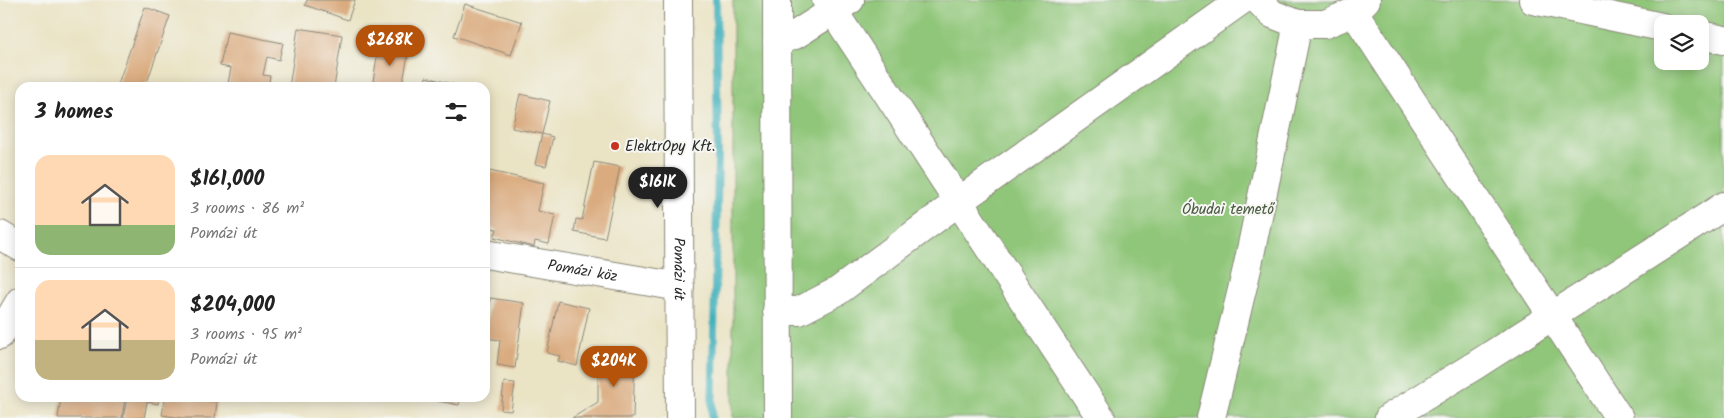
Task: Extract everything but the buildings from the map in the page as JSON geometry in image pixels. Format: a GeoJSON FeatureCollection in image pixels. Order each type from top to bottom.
{"type":"FeatureCollection","features":[{"type":"Feature","properties":{"kind":"street","name":"Pomázi út"},"geometry":{"type":"LineString","coordinates":[[678,0],[680,418]]}},
{"type":"Feature","properties":{"kind":"street"},"geometry":{"type":"LineString","coordinates":[[778,0],[778,418]]}},
{"type":"Feature","properties":{"kind":"street"},"geometry":{"type":"LineString","coordinates":[[777,312],[799,311],[838,291],[958,202],[1242,0]]}},
{"type":"Feature","properties":{"kind":"street"},"geometry":{"type":"LineString","coordinates":[[1258,0],[1272,14],[1298,24],[1325,24],[1360,6],[1552,316],[1619,418]]}},
{"type":"Feature","properties":{"kind":"street"},"geometry":{"type":"LineString","coordinates":[[1533,0],[1654,25]]}},
{"type":"Feature","properties":{"kind":"street"},"geometry":{"type":"LineString","coordinates":[[778,40],[795,35],[836,4],[958,202],[1101,418]]}},
{"type":"Feature","properties":{"kind":"street"},"geometry":{"type":"LineString","coordinates":[[1211,418],[1247,269],[1298,24]]}},
{"type":"Feature","properties":{"kind":"street"},"geometry":{"type":"LineString","coordinates":[[1709,37],[1724,40]]}},
{"type":"Feature","properties":{"kind":"street"},"geometry":{"type":"LineString","coordinates":[[1389,418],[1724,206]]}},
{"type":"Feature","properties":{"kind":"street"},"geometry":{"type":"LineString","coordinates":[[0,235],[15,244]]}},
{"type":"Feature","properties":{"kind":"street","name":"Pomázi köz"},"geometry":{"type":"LineString","coordinates":[[490,255],[680,287]]}},
{"type":"Feature","properties":{"kind":"street"},"geometry":{"type":"LineString","coordinates":[[0,335],[15,310]]}},
{"type":"Feature","properties":{"kind":"green space","name":"Óbudai temető"},"geometry":{"type":"Polygon","coordinates":[[[733,0],[1724,0],[1724,418],[733,418],[733,0]]]}},
{"type":"Feature","properties":{"kind":"waterway"},"geometry":{"type":"LineString","coordinates":[[712,418],[718,159],[716,0]]}},
{"type":"Feature","properties":{"kind":"place","name":"ElektrOpy Kft."},"geometry":{"type":"Point","coordinates":[615,146]}}]}
